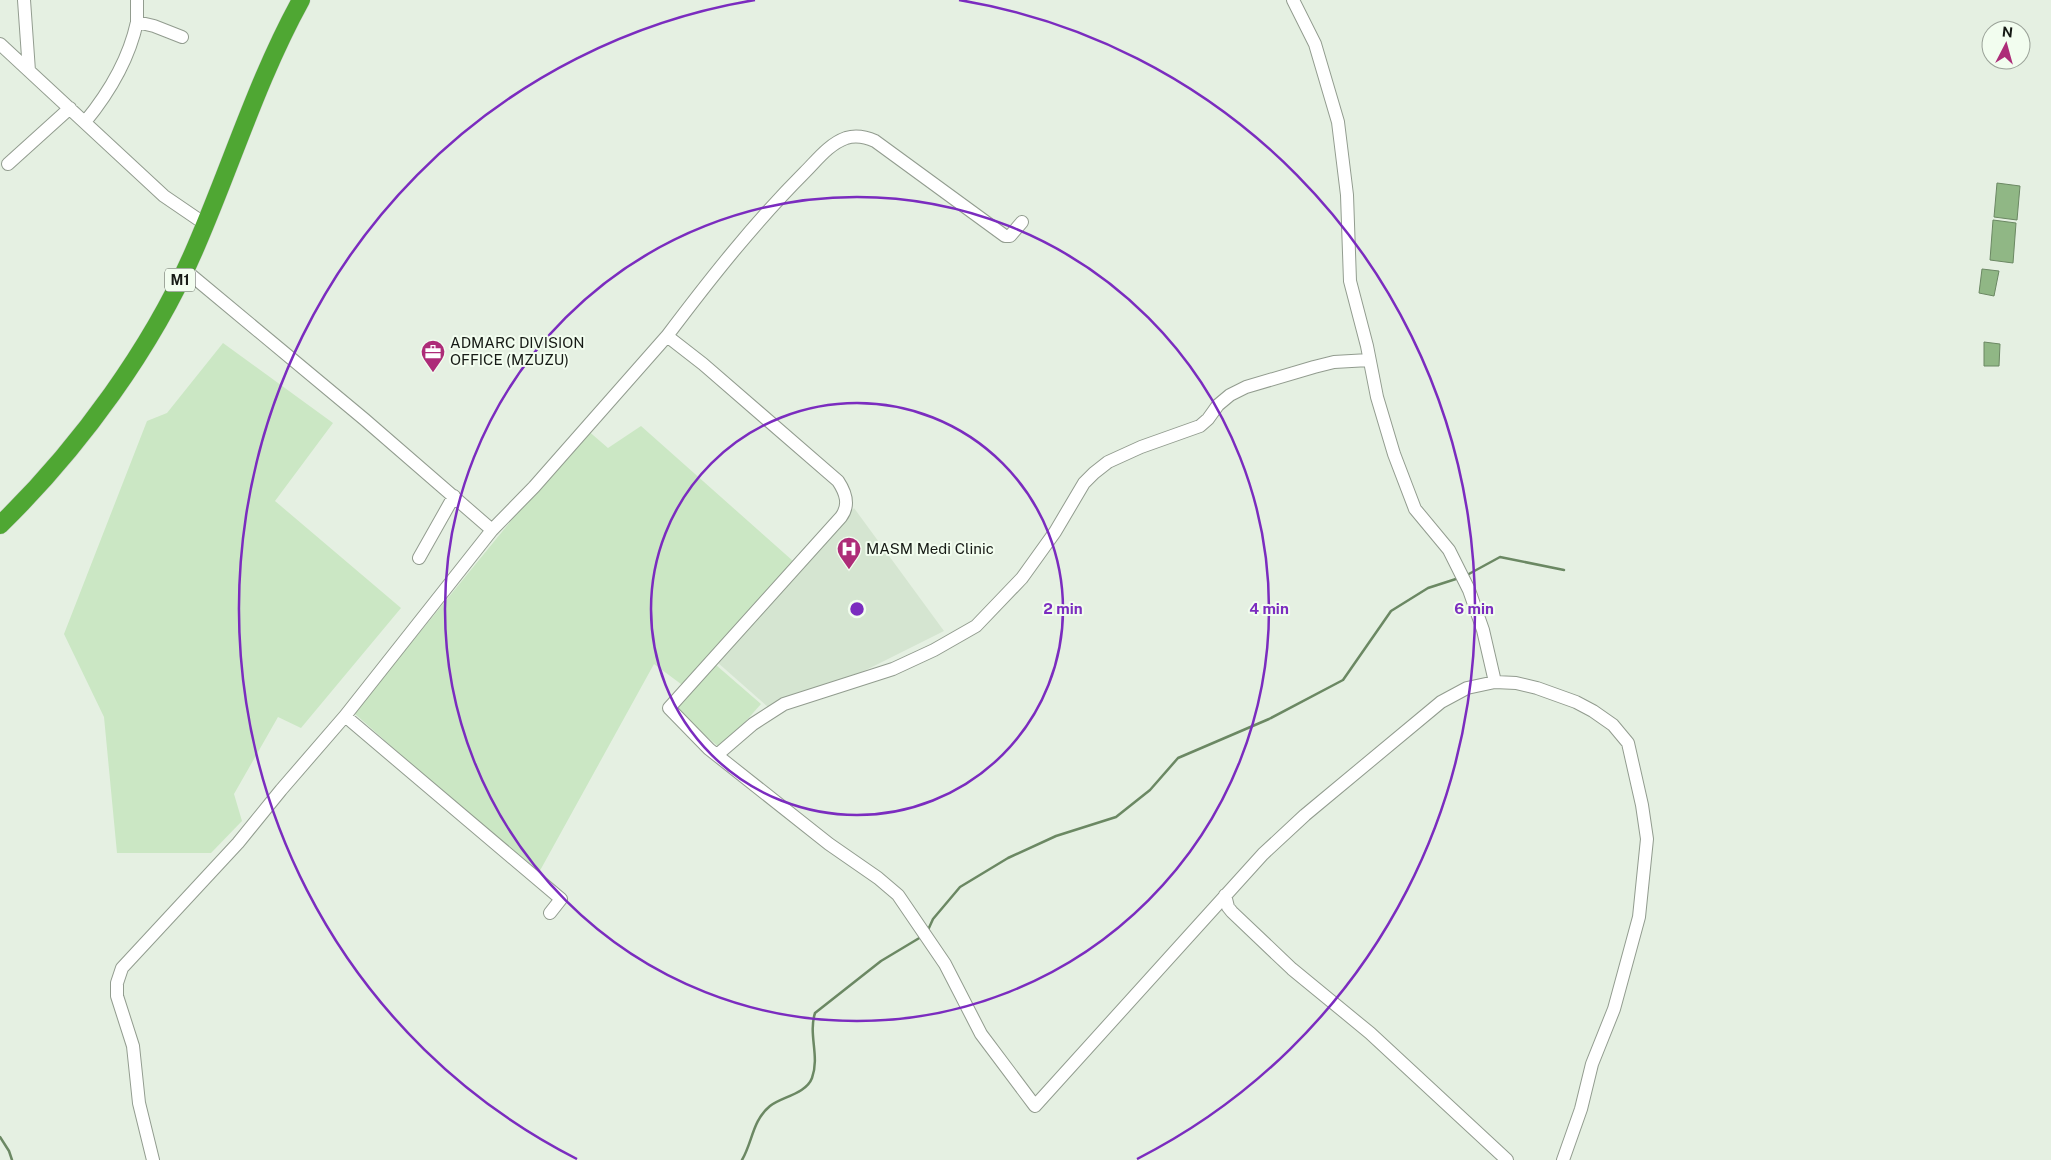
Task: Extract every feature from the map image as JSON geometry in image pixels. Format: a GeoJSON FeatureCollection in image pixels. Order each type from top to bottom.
{"type":"FeatureCollection","features":[{"type":"Feature","properties":{"kind":"highway","name":"M1"},"geometry":{"type":"LineString","coordinates":[[0,525],[28,498],[113,392],[172,298],[205,224],[266,73],[301,0]]}},
{"type":"Feature","properties":{"kind":"street"},"geometry":{"type":"LineString","coordinates":[[24,0],[29,71]]}},
{"type":"Feature","properties":{"kind":"street"},"geometry":{"type":"LineString","coordinates":[[85,122],[98,107],[128,53],[137,22],[137,0]]}},
{"type":"Feature","properties":{"kind":"street"},"geometry":{"type":"LineString","coordinates":[[1293,0],[1315,44],[1338,122],[1347,195],[1350,281],[1364,332],[1377,397],[1407,491],[1415,509],[1449,550],[1469,590],[1483,630],[1495,682]]}},
{"type":"Feature","properties":{"kind":"street"},"geometry":{"type":"LineString","coordinates":[[137,22],[154,26],[182,37]]}},
{"type":"Feature","properties":{"kind":"street"},"geometry":{"type":"LineString","coordinates":[[0,44],[164,196],[205,224]]}},
{"type":"Feature","properties":{"kind":"street"},"geometry":{"type":"LineString","coordinates":[[8,164],[70,108]]}},
{"type":"Feature","properties":{"kind":"street"},"geometry":{"type":"LineString","coordinates":[[153,1160],[139,1103],[133,1046],[116,996],[118,977],[125,964],[238,843],[345,716],[492,530],[534,487],[667,336],[721,264],[777,199],[830,146],[846,138],[863,137],[875,141],[1005,236],[1010,236],[1022,222]]}},
{"type":"Feature","properties":{"kind":"street"},"geometry":{"type":"LineString","coordinates":[[185,270],[364,419],[492,530]]}},
{"type":"Feature","properties":{"kind":"street"},"geometry":{"type":"LineString","coordinates":[[667,336],[703,364],[838,481],[844,489],[846,500],[846,509],[841,517],[669,708],[718,756],[815,833],[878,878],[898,896],[945,964],[981,1034],[1035,1106],[1225,894],[1290,828],[1441,702],[1467,688],[1495,682],[1516,684],[1545,690],[1576,702],[1617,728],[1628,742],[1646,823],[1648,848],[1635,936],[1614,1009],[1592,1064],[1581,1109],[1563,1160]]}},
{"type":"Feature","properties":{"kind":"street"},"geometry":{"type":"LineString","coordinates":[[718,756],[753,724],[784,704],[894,669],[934,650],[976,626],[1022,578],[1056,532],[1084,484],[1094,472],[1108,462],[1141,447],[1200,426],[1208,419],[1218,405],[1230,395],[1246,388],[1334,362],[1369,360]]}},
{"type":"Feature","properties":{"kind":"street"},"geometry":{"type":"LineString","coordinates":[[419,558],[454,496]]}},
{"type":"Feature","properties":{"kind":"street"},"geometry":{"type":"LineString","coordinates":[[345,716],[561,899],[550,913]]}},
{"type":"Feature","properties":{"kind":"street"},"geometry":{"type":"LineString","coordinates":[[1225,894],[1228,906],[1246,926],[1292,969],[1370,1033],[1507,1160]]}},
{"type":"Feature","properties":{"kind":"shaded area"},"geometry":{"type":"Polygon","coordinates":[[[1997,183],[2020,186],[2017,220],[1994,217],[1997,183]]]}},
{"type":"Feature","properties":{"kind":"shaded area"},"geometry":{"type":"Polygon","coordinates":[[[1993,220],[2016,223],[2013,263],[1990,260],[1993,220]]]}},
{"type":"Feature","properties":{"kind":"shaded area"},"geometry":{"type":"Polygon","coordinates":[[[1982,269],[1999,271],[1994,296],[1979,293],[1982,269]]]}},
{"type":"Feature","properties":{"kind":"shaded area"},"geometry":{"type":"Polygon","coordinates":[[[1984,342],[2000,344],[1999,366],[1984,366],[1984,342]]]}},
{"type":"Feature","properties":{"kind":"shaded area"},"geometry":{"type":"Polygon","coordinates":[[[223,343],[333,423],[275,501],[401,608],[301,728],[278,717],[234,794],[242,821],[211,853],[117,853],[104,717],[64,634],[147,421],[167,413],[223,343]]]}},
{"type":"Feature","properties":{"kind":"shaded area"},"geometry":{"type":"Polygon","coordinates":[[[641,426],[793,561],[685,687],[654,664],[537,876],[354,713],[586,429],[608,448],[641,426]]]}},
{"type":"Feature","properties":{"kind":"shaded area","name":"MASM Medi Clinic"},"geometry":{"type":"Polygon","coordinates":[[[854,508],[944,631],[854,676],[768,707],[717,662],[854,508]]]}},
{"type":"Feature","properties":{"kind":"shaded area"},"geometry":{"type":"Polygon","coordinates":[[[716,665],[761,704],[721,749],[676,710],[716,665]]]}},
{"type":"Feature","properties":{"kind":"waterway"},"geometry":{"type":"LineString","coordinates":[[1467,575],[1500,557],[1564,570]]}},
{"type":"Feature","properties":{"kind":"waterway"},"geometry":{"type":"LineString","coordinates":[[928,930],[933,919],[960,887],[1008,858],[1056,836],[1116,817],[1150,790],[1178,758],[1269,719],[1343,680],[1391,611],[1428,588],[1459,578]]}},
{"type":"Feature","properties":{"kind":"waterway"},"geometry":{"type":"LineString","coordinates":[[742,1160],[756,1125],[764,1112],[775,1103],[799,1092],[812,1078],[815,1062],[813,1029],[815,1013],[881,961],[921,937]]}},
{"type":"Feature","properties":{"kind":"waterway"},"geometry":{"type":"LineString","coordinates":[[0,1137],[9,1151],[12,1160]]}},
{"type":"Feature","properties":{"kind":"place","name":"ADMARC DIVISION OFFICE (MZUZU)"},"geometry":{"type":"Point","coordinates":[433,373]}},
{"type":"Feature","properties":{"kind":"place","name":"MASM Medi Clinic"},"geometry":{"type":"Point","coordinates":[849,570]}}]}
